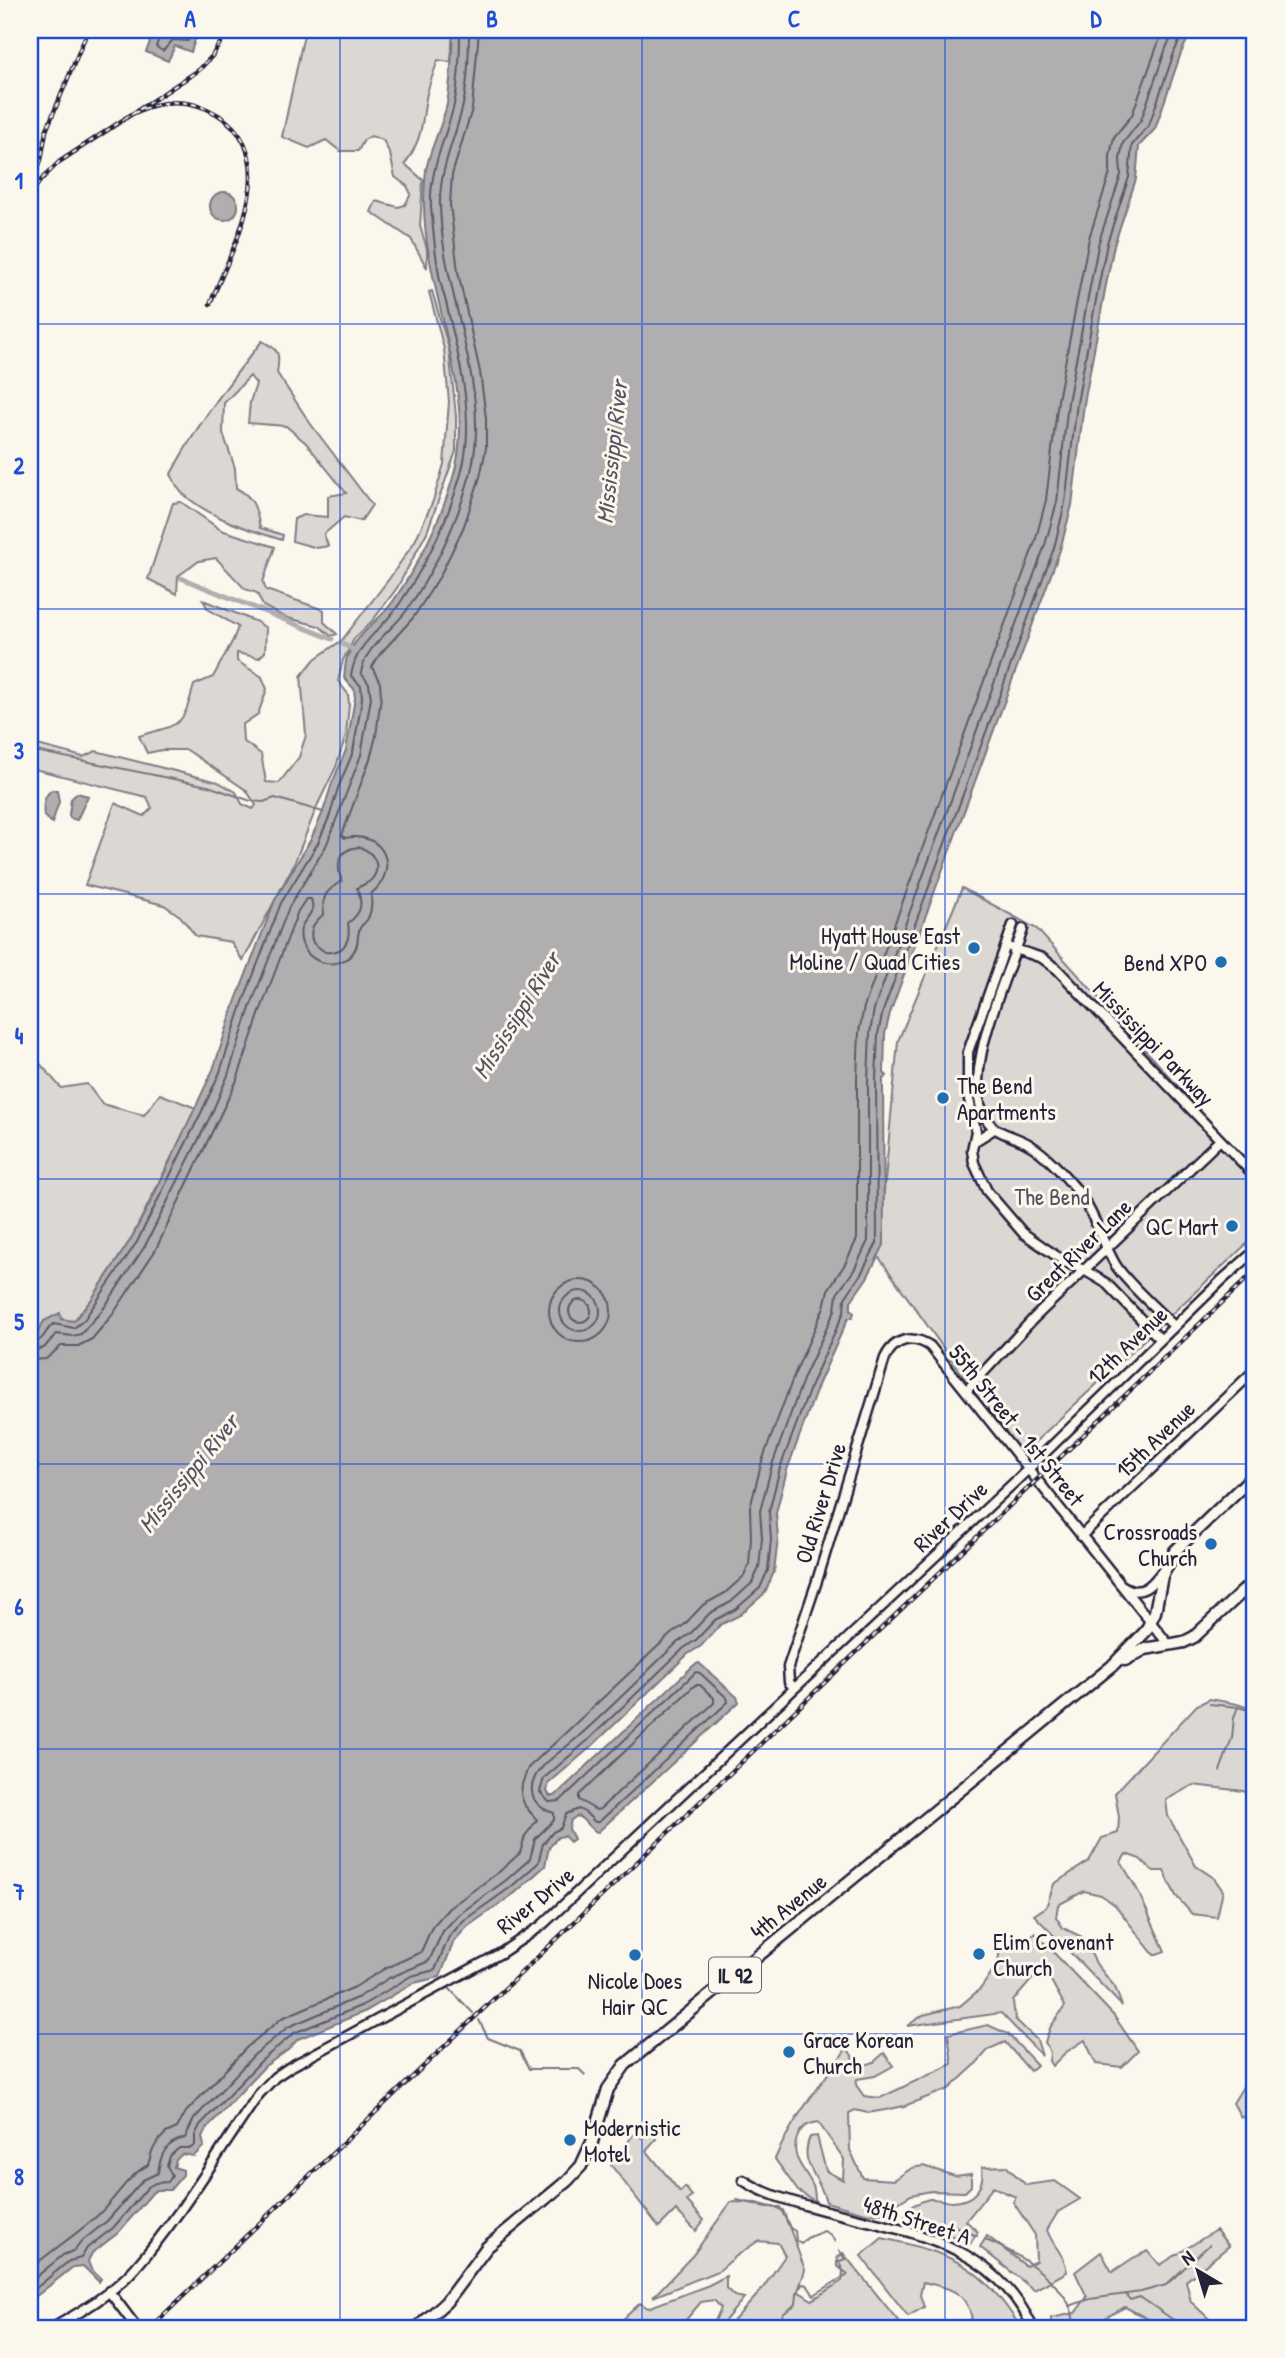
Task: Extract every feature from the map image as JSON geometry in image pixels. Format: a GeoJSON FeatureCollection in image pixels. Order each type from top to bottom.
{"type":"FeatureCollection","features":[{"type":"Feature","properties":{"kind":"main road","name":"IL 92"},"geometry":{"type":"LineString","coordinates":[[1150,1623],[1165,1567],[1182,1544],[1255,1474]]}},
{"type":"Feature","properties":{"kind":"main road","name":"IL 92"},"geometry":{"type":"LineString","coordinates":[[1169,1645],[1184,1642],[1201,1632],[1255,1580]]}},
{"type":"Feature","properties":{"kind":"main road","name":"4th Avenue"},"geometry":{"type":"LineString","coordinates":[[416,2328],[442,2307],[486,2247],[567,2181],[581,2165],[592,2142],[604,2098],[611,2082],[625,2064],[1112,1666],[1141,1639],[1150,1623]]}},
{"type":"Feature","properties":{"kind":"main road","name":"4th Avenue"},"geometry":{"type":"LineString","coordinates":[[1112,1666],[1146,1649],[1169,1645]]}},
{"type":"Feature","properties":{"kind":"street"},"geometry":{"type":"LineString","coordinates":[[1013,925],[968,1052],[968,1095],[975,1122],[972,1150],[974,1163],[987,1191],[1023,1233],[1065,1262],[1106,1283],[1160,1339]]}},
{"type":"Feature","properties":{"kind":"street"},"geometry":{"type":"LineString","coordinates":[[1024,929],[983,1042],[979,1062],[980,1104],[984,1115],[994,1129],[1029,1144],[1057,1167],[1085,1200],[1117,1267],[1174,1326]]}},
{"type":"Feature","properties":{"kind":"street","name":"Mississippi Parkway"},"geometry":{"type":"LineString","coordinates":[[1006,946],[1042,958],[1057,969],[1255,1176]]}},
{"type":"Feature","properties":{"kind":"street"},"geometry":{"type":"LineString","coordinates":[[975,1141],[994,1129]]}},
{"type":"Feature","properties":{"kind":"street","name":"Great River Lane"},"geometry":{"type":"LineString","coordinates":[[966,1391],[1034,1318],[1220,1140]]}},
{"type":"Feature","properties":{"kind":"street","name":"12th Avenue"},"geometry":{"type":"LineString","coordinates":[[1028,1468],[1222,1279],[1255,1251]]}},
{"type":"Feature","properties":{"kind":"street","name":"55th Street - 1st Street"},"geometry":{"type":"LineString","coordinates":[[907,1339],[915,1339],[930,1346],[1169,1645]]}},
{"type":"Feature","properties":{"kind":"street","name":"Old River Drive"},"geometry":{"type":"LineString","coordinates":[[794,1688],[789,1682],[788,1668],[885,1358],[894,1345],[907,1339]]}},
{"type":"Feature","properties":{"kind":"street","name":"15th Avenue"},"geometry":{"type":"LineString","coordinates":[[1082,1536],[1255,1370]]}},
{"type":"Feature","properties":{"kind":"street","name":"River Drive"},"geometry":{"type":"LineString","coordinates":[[53,2328],[109,2291],[135,2268],[259,2094],[275,2077],[506,1950],[541,1926],[1028,1468]]}},
{"type":"Feature","properties":{"kind":"street"},"geometry":{"type":"LineString","coordinates":[[1117,1582],[1130,1590],[1141,1591],[1154,1582],[1165,1567]]}},
{"type":"Feature","properties":{"kind":"street","name":"48th Street A"},"geometry":{"type":"LineString","coordinates":[[743,2180],[767,2194],[932,2240],[967,2254],[1007,2287],[1033,2328]]}},
{"type":"Feature","properties":{"kind":"street"},"geometry":{"type":"LineString","coordinates":[[109,2291],[137,2328]]}},
{"type":"Feature","properties":{"kind":"green space"},"geometry":{"type":"Polygon","coordinates":[[[305,30],[453,30],[451,62],[438,60],[427,93],[419,137],[405,164],[423,180],[420,226],[427,249],[427,268],[411,239],[371,212],[376,201],[398,207],[405,205],[411,194],[407,186],[395,177],[390,154],[383,140],[371,136],[364,140],[358,151],[340,151],[326,140],[309,148],[282,137],[305,30]]]}},
{"type":"Feature","properties":{"kind":"green space"},"geometry":{"type":"Polygon","coordinates":[[[432,291],[449,349],[456,416],[456,451],[427,532],[397,588],[373,620],[354,639],[343,660],[338,681],[348,694],[349,704],[346,735],[336,767],[294,864],[243,961],[231,942],[196,936],[180,916],[164,905],[85,885],[115,803],[144,816],[152,808],[147,797],[30,768],[30,743],[83,757],[96,751],[218,782],[236,792],[242,804],[253,809],[256,805],[246,790],[187,750],[147,753],[139,736],[178,722],[186,710],[194,685],[213,677],[233,640],[238,627],[208,609],[203,600],[266,628],[265,652],[259,658],[237,653],[237,661],[262,677],[267,689],[258,714],[242,725],[243,741],[261,754],[266,782],[279,783],[299,757],[306,735],[301,676],[315,659],[342,640],[389,579],[415,541],[433,501],[444,464],[449,402],[444,349],[429,292],[432,291]]]}},
{"type":"Feature","properties":{"kind":"green space"},"geometry":{"type":"Polygon","coordinates":[[[262,341],[277,353],[277,373],[310,423],[372,505],[361,521],[344,517],[324,534],[328,546],[317,548],[292,541],[294,519],[303,515],[328,517],[328,496],[346,493],[306,443],[286,426],[248,423],[250,402],[256,384],[250,376],[224,403],[223,433],[235,468],[236,488],[247,495],[253,504],[260,528],[283,535],[282,540],[229,522],[193,502],[182,493],[171,474],[213,405],[262,341]]]}},
{"type":"Feature","properties":{"kind":"green space"},"geometry":{"type":"Polygon","coordinates":[[[181,502],[221,530],[275,547],[263,582],[266,590],[324,610],[324,622],[337,634],[331,636],[319,626],[284,617],[263,606],[257,593],[245,589],[216,558],[199,561],[178,576],[177,594],[148,579],[173,503],[181,502]]]}},
{"type":"Feature","properties":{"kind":"green space","name":"The Bend"},"geometry":{"type":"Polygon","coordinates":[[[962,888],[1037,929],[1255,1172],[1255,1236],[1020,1456],[878,1256],[898,1041],[962,888]]]}},
{"type":"Feature","properties":{"kind":"green space"},"geometry":{"type":"Polygon","coordinates":[[[30,1052],[61,1088],[87,1084],[102,1104],[144,1115],[160,1094],[196,1108],[131,1239],[92,1299],[74,1321],[30,1355],[30,1052]]]}},
{"type":"Feature","properties":{"kind":"green space"},"geometry":{"type":"Polygon","coordinates":[[[1210,1699],[1255,1710],[1255,1797],[1243,1791],[1193,1785],[1166,1800],[1168,1816],[1196,1866],[1214,1878],[1223,1891],[1217,1917],[1192,1914],[1176,1896],[1164,1871],[1153,1871],[1140,1859],[1126,1854],[1121,1862],[1137,1889],[1165,1951],[1154,1955],[1115,1905],[1101,1895],[1084,1891],[1058,1905],[1056,1917],[1063,1928],[1082,1937],[1097,1965],[1115,1987],[1122,2006],[1034,1915],[1046,1907],[1054,1884],[1089,1861],[1102,1838],[1118,1833],[1119,1817],[1115,1793],[1197,1705],[1210,1699]]]}},
{"type":"Feature","properties":{"kind":"green space"},"geometry":{"type":"Polygon","coordinates":[[[1035,1933],[1114,2016],[1138,2051],[1122,2067],[1096,2064],[1085,2040],[1065,2053],[1052,2066],[1045,2042],[1050,2028],[1065,2006],[1050,1979],[1034,1977],[1013,2001],[1015,2019],[1037,2040],[1042,2056],[1001,2013],[907,2026],[923,2015],[960,2006],[981,1988],[998,1963],[1000,1948],[1011,1949],[1035,1933]]]}},
{"type":"Feature","properties":{"kind":"green space"},"geometry":{"type":"Polygon","coordinates":[[[988,2025],[1008,2034],[1037,2065],[1030,2071],[1005,2042],[989,2049],[949,2089],[904,2106],[868,2113],[855,2110],[849,2113],[850,2150],[863,2178],[894,2180],[912,2168],[923,2166],[955,2176],[971,2174],[971,2186],[965,2192],[931,2191],[911,2195],[883,2212],[869,2214],[826,2202],[808,2163],[807,2146],[810,2137],[817,2136],[826,2171],[843,2180],[844,2159],[818,2122],[803,2129],[795,2145],[799,2162],[814,2188],[815,2201],[798,2191],[775,2159],[799,2115],[847,2048],[863,2066],[874,2062],[884,2053],[893,2066],[875,2076],[857,2079],[856,2085],[864,2096],[880,2098],[952,2064],[948,2034],[988,2025]]]}},
{"type":"Feature","properties":{"kind":"green space"},"geometry":{"type":"Polygon","coordinates":[[[1255,2075],[1255,2119],[1241,2117],[1233,2103],[1246,2082],[1255,2075]]]}},
{"type":"Feature","properties":{"kind":"green space"},"geometry":{"type":"Polygon","coordinates":[[[636,2131],[642,2138],[650,2132],[656,2139],[646,2150],[680,2192],[685,2187],[692,2196],[687,2201],[704,2220],[696,2231],[676,2210],[659,2227],[611,2165],[636,2131]]]}},
{"type":"Feature","properties":{"kind":"green space"},"geometry":{"type":"Polygon","coordinates":[[[1006,2166],[1026,2185],[1055,2181],[1080,2199],[1058,2212],[1047,2230],[1064,2260],[1067,2272],[1034,2290],[980,2247],[987,2236],[1026,2266],[1036,2261],[1035,2235],[1013,2202],[1016,2197],[993,2187],[966,2221],[978,2232],[970,2244],[905,2215],[908,2208],[927,2200],[953,2202],[967,2199],[980,2187],[982,2167],[1006,2166]]]}},
{"type":"Feature","properties":{"kind":"green space"},"geometry":{"type":"Polygon","coordinates":[[[731,2202],[756,2203],[783,2210],[805,2270],[798,2291],[812,2300],[842,2281],[843,2271],[837,2258],[843,2253],[904,2328],[727,2328],[760,2292],[785,2256],[778,2243],[758,2241],[720,2270],[653,2297],[693,2255],[731,2202]]]}},
{"type":"Feature","properties":{"kind":"green space"},"geometry":{"type":"Polygon","coordinates":[[[1216,2230],[1229,2246],[1186,2281],[1191,2302],[1219,2328],[1180,2328],[1171,2322],[1150,2320],[1125,2307],[1101,2320],[1093,2328],[1051,2328],[1051,2318],[1075,2313],[1087,2297],[1075,2272],[1101,2252],[1112,2272],[1148,2251],[1160,2265],[1216,2230]]]}},
{"type":"Feature","properties":{"kind":"green space"},"geometry":{"type":"Polygon","coordinates":[[[882,2238],[928,2250],[964,2265],[993,2290],[1021,2328],[969,2328],[966,2324],[972,2318],[960,2296],[948,2289],[923,2282],[920,2295],[924,2307],[908,2316],[861,2256],[882,2238]]]}},
{"type":"Feature","properties":{"kind":"green space"},"geometry":{"type":"Polygon","coordinates":[[[726,2276],[726,2288],[734,2296],[744,2298],[719,2328],[715,2328],[714,2323],[721,2308],[714,2300],[701,2302],[679,2328],[614,2328],[640,2303],[648,2308],[726,2276]]]}},
{"type":"Feature","properties":{"kind":"water"},"geometry":{"type":"Polygon","coordinates":[[[155,30],[198,30],[191,52],[175,46],[168,61],[146,52],[155,30]]]}},
{"type":"Feature","properties":{"kind":"water","name":"Mississippi River"},"geometry":{"type":"Polygon","coordinates":[[[453,30],[1192,30],[1181,53],[1155,129],[1139,146],[1136,179],[1114,245],[1105,290],[1084,404],[1072,505],[1060,550],[890,1013],[885,1034],[884,1073],[887,1076],[883,1079],[884,1245],[867,1278],[851,1301],[851,1310],[854,1313],[852,1318],[848,1318],[819,1383],[787,1470],[776,1513],[778,1539],[774,1572],[765,1593],[740,1615],[720,1625],[701,1646],[688,1654],[592,1746],[549,1783],[547,1791],[550,1796],[555,1796],[694,1665],[699,1663],[737,1697],[739,1702],[598,1832],[577,1816],[571,1820],[569,1829],[574,1839],[570,1842],[564,1836],[558,1837],[549,1847],[545,1866],[515,1893],[467,1927],[454,1941],[440,1977],[414,1983],[366,2011],[298,2039],[288,2050],[265,2066],[206,2129],[202,2137],[204,2146],[194,2156],[182,2154],[176,2160],[174,2167],[183,2170],[183,2175],[170,2190],[153,2192],[118,2233],[92,2253],[88,2261],[91,2269],[101,2279],[99,2282],[83,2266],[73,2267],[30,2301],[30,1318],[33,1324],[32,1332],[36,1335],[44,1321],[60,1313],[61,1319],[74,1321],[92,1299],[131,1239],[153,1197],[213,1070],[236,1000],[275,900],[311,839],[346,750],[355,698],[354,689],[344,678],[347,657],[356,641],[389,607],[404,585],[430,537],[450,487],[460,439],[459,406],[431,268],[424,202],[428,162],[447,104],[453,30]]]}},
{"type":"Feature","properties":{"kind":"water"},"geometry":{"type":"Polygon","coordinates":[[[224,192],[234,196],[238,206],[234,216],[224,220],[214,216],[210,206],[214,196],[224,192]]]}},
{"type":"Feature","properties":{"kind":"water"},"geometry":{"type":"Polygon","coordinates":[[[52,790],[57,790],[59,802],[52,823],[44,816],[44,809],[45,798],[52,790]]]}},
{"type":"Feature","properties":{"kind":"water"},"geometry":{"type":"Polygon","coordinates":[[[77,793],[88,796],[77,820],[69,815],[71,799],[77,793]]]}},
{"type":"Feature","properties":{"kind":"waterway"},"geometry":{"type":"LineString","coordinates":[[181,578],[332,639]]}},
{"type":"Feature","properties":{"kind":"waterway"},"geometry":{"type":"LineString","coordinates":[[341,643],[352,649]]}},
{"type":"Feature","properties":{"kind":"waterway"},"geometry":{"type":"LineString","coordinates":[[30,750],[208,786],[251,801],[263,802],[275,798],[323,812]]}},
{"type":"Feature","properties":{"kind":"waterway"},"geometry":{"type":"LineString","coordinates":[[1210,1704],[1255,1712]]}},
{"type":"Feature","properties":{"kind":"waterway"},"geometry":{"type":"LineString","coordinates":[[1220,1771],[1232,1738],[1238,1707]]}},
{"type":"Feature","properties":{"kind":"waterway"},"geometry":{"type":"LineString","coordinates":[[447,1986],[473,2013]]}},
{"type":"Feature","properties":{"kind":"waterway"},"geometry":{"type":"LineString","coordinates":[[479,2020],[488,2038],[520,2051],[529,2069],[579,2069],[585,2075]]}},
{"type":"Feature","properties":{"kind":"waterway"},"geometry":{"type":"LineString","coordinates":[[737,2200],[766,2207],[780,2207],[790,2228],[795,2231],[796,2241],[801,2244],[807,2238],[824,2231],[831,2235],[835,2242]]}},
{"type":"Feature","properties":{"kind":"waterway"},"geometry":{"type":"LineString","coordinates":[[924,2220],[957,2227],[977,2236]]}},
{"type":"Feature","properties":{"kind":"waterway"},"geometry":{"type":"LineString","coordinates":[[986,2240],[1029,2263],[1056,2286],[1072,2314],[1073,2328]]}},
{"type":"Feature","properties":{"kind":"waterway"},"geometry":{"type":"LineString","coordinates":[[1069,2306],[1090,2299],[1141,2292],[1166,2285],[1209,2245]]}},
{"type":"Feature","properties":{"kind":"waterway"},"geometry":{"type":"LineString","coordinates":[[779,2328],[783,2314],[796,2304],[802,2284],[807,2285],[814,2295],[848,2274],[837,2266],[837,2262],[845,2259],[839,2250]]}},
{"type":"Feature","properties":{"kind":"waterway"},"geometry":{"type":"LineString","coordinates":[[1126,2295],[1130,2300],[1140,2297],[1178,2323],[1192,2324],[1197,2328]]}},
{"type":"Feature","properties":{"kind":"railway"},"geometry":{"type":"LineString","coordinates":[[32,183],[41,160],[46,131],[88,30]]}},
{"type":"Feature","properties":{"kind":"railway"},"geometry":{"type":"LineString","coordinates":[[30,195],[59,162],[199,70],[212,56],[228,30]]}},
{"type":"Feature","properties":{"kind":"railway"},"geometry":{"type":"LineString","coordinates":[[125,118],[145,108],[165,103],[196,105],[232,126],[246,147],[251,172],[249,199],[231,254],[210,304]]}},
{"type":"Feature","properties":{"kind":"railway"},"geometry":{"type":"LineString","coordinates":[[150,2328],[1255,1271]]}},
{"type":"Feature","properties":{"kind":"place","name":"Hyatt House East Moline / Quad Cities"},"geometry":{"type":"Point","coordinates":[974,948]}},
{"type":"Feature","properties":{"kind":"place","name":"Bend XPO"},"geometry":{"type":"Point","coordinates":[1221,962]}},
{"type":"Feature","properties":{"kind":"place","name":"The Bend Apartments"},"geometry":{"type":"Point","coordinates":[943,1098]}},
{"type":"Feature","properties":{"kind":"place","name":"QC Mart"},"geometry":{"type":"Point","coordinates":[1232,1226]}},
{"type":"Feature","properties":{"kind":"place","name":"Crossroads Church"},"geometry":{"type":"Point","coordinates":[1211,1544]}},
{"type":"Feature","properties":{"kind":"place","name":"Elim Covenant Church"},"geometry":{"type":"Point","coordinates":[979,1954]}},
{"type":"Feature","properties":{"kind":"place","name":"Nicole Does Hair QC"},"geometry":{"type":"Point","coordinates":[635,1955]}},
{"type":"Feature","properties":{"kind":"place","name":"Grace Korean Church"},"geometry":{"type":"Point","coordinates":[789,2052]}},
{"type":"Feature","properties":{"kind":"place","name":"Modernistic Motel"},"geometry":{"type":"Point","coordinates":[570,2140]}}]}
